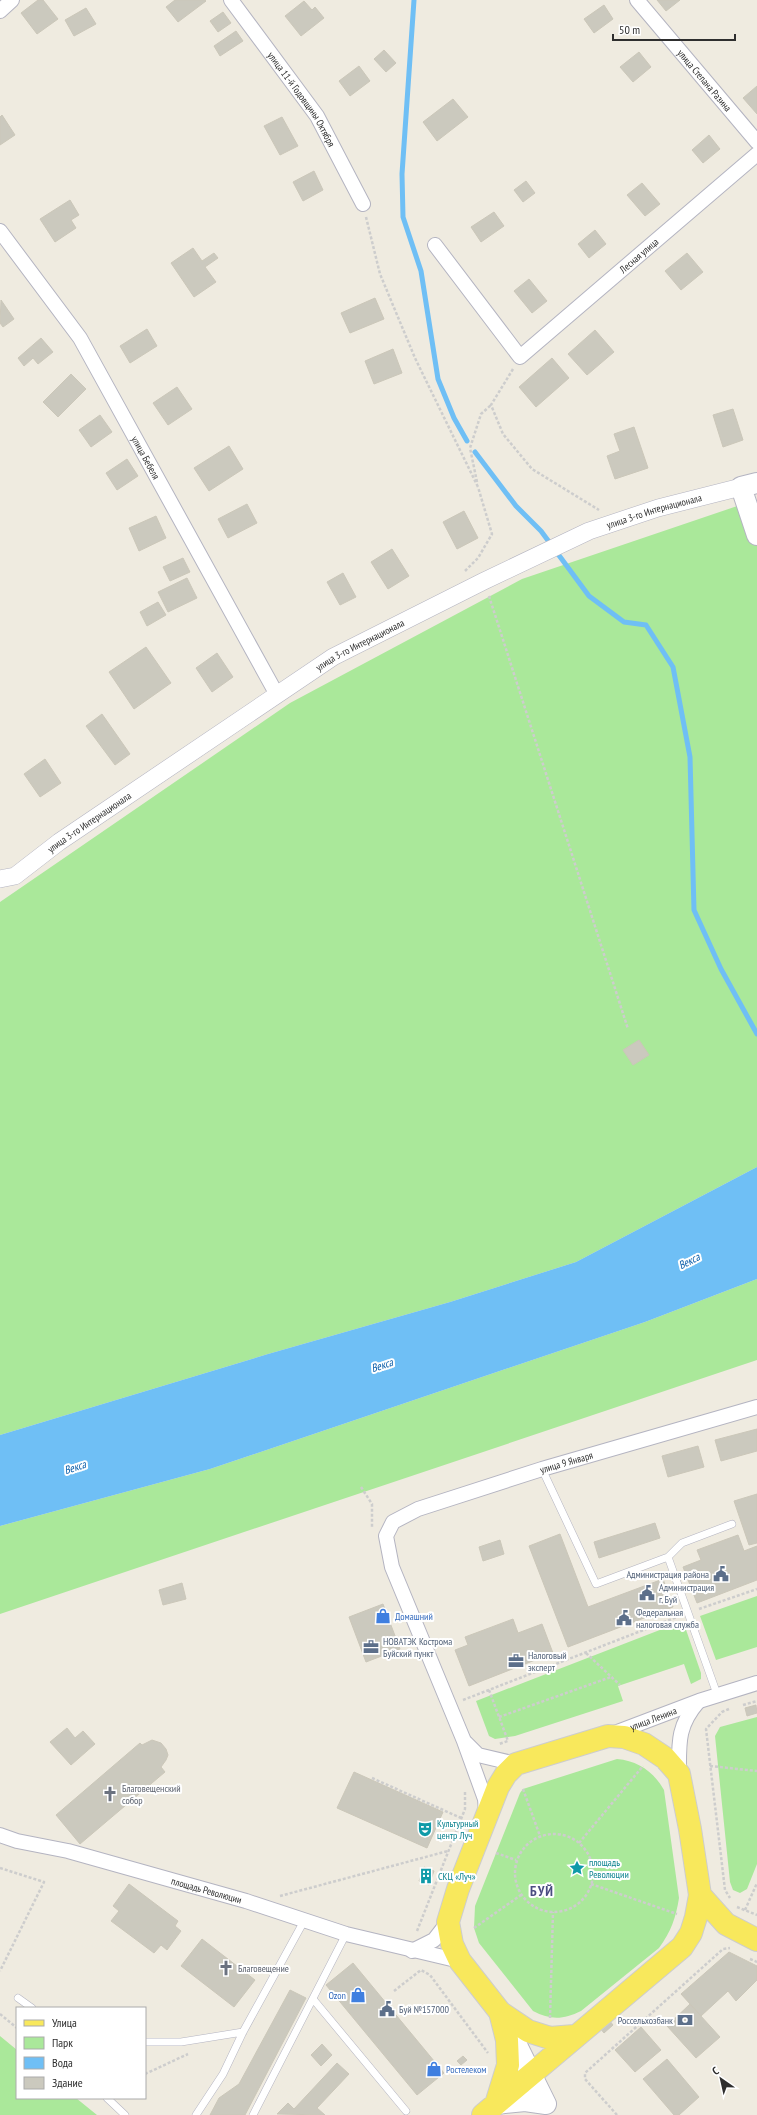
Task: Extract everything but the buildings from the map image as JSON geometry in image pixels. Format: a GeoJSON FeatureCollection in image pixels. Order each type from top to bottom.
{"type":"FeatureCollection","features":[{"type":"Feature","properties":{"kind":"main road"},"geometry":{"type":"LineString","coordinates":[[749,485],[757,535]]}},
{"type":"Feature","properties":{"kind":"main road"},"geometry":{"type":"LineString","coordinates":[[552,2109],[531,2074],[500,2012],[460,1961],[452,1944],[448,1922],[458,1889],[498,1786],[506,1774],[516,1764],[608,1736],[624,1738],[644,1744],[665,1758],[679,1774],[690,1830],[700,1895],[691,1933],[682,1947]]}},
{"type":"Feature","properties":{"kind":"main road"},"geometry":{"type":"LineString","coordinates":[[700,1895],[733,1939]]}},
{"type":"Feature","properties":{"kind":"main road"},"geometry":{"type":"LineString","coordinates":[[490,2110],[574,2036],[698,1934],[711,1928],[724,1928],[733,1939],[757,1940]]}},
{"type":"Feature","properties":{"kind":"main road"},"geometry":{"type":"LineString","coordinates":[[500,2012],[528,2031],[550,2038],[574,2036]]}},
{"type":"Feature","properties":{"kind":"main road"},"geometry":{"type":"LineString","coordinates":[[490,2110],[508,2065],[507,2040],[500,2012]]}},
{"type":"Feature","properties":{"kind":"main road"},"geometry":{"type":"LineString","coordinates":[[552,2109],[544,2088],[550,2068],[574,2036]]}},
{"type":"Feature","properties":{"kind":"main road"},"geometry":{"type":"LineString","coordinates":[[490,2110],[525,2101],[552,2109]]}},
{"type":"Feature","properties":{"kind":"street"},"geometry":{"type":"LineString","coordinates":[[0,11],[12,0]]}},
{"type":"Feature","properties":{"kind":"street","name":"улица 11-й Годовщины Октября"},"geometry":{"type":"LineString","coordinates":[[231,0],[317,116],[363,204]]}},
{"type":"Feature","properties":{"kind":"street","name":"улица Степана Разина"},"geometry":{"type":"LineString","coordinates":[[637,0],[757,142]]}},
{"type":"Feature","properties":{"kind":"street","name":"Лесная улица"},"geometry":{"type":"LineString","coordinates":[[520,357],[757,154]]}},
{"type":"Feature","properties":{"kind":"street","name":"улица Бебеля"},"geometry":{"type":"LineString","coordinates":[[0,231],[80,338],[276,693]]}},
{"type":"Feature","properties":{"kind":"street"},"geometry":{"type":"LineString","coordinates":[[435,245],[520,357]]}},
{"type":"Feature","properties":{"kind":"street","name":"улица 3-го Интернационала"},"geometry":{"type":"LineString","coordinates":[[0,879],[15,876],[59,842],[276,693],[333,657],[520,563],[589,531],[627,518],[749,485]]}},
{"type":"Feature","properties":{"kind":"street","name":"улица 9 Января"},"geometry":{"type":"LineString","coordinates":[[464,1741],[392,1567],[386,1536],[393,1522],[418,1509],[542,1469],[757,1406]]}},
{"type":"Feature","properties":{"kind":"street","name":"улица Ленина"},"geometry":{"type":"LineString","coordinates":[[608,1736],[699,1700],[757,1683]]}},
{"type":"Feature","properties":{"kind":"street","name":"улица Ленина"},"geometry":{"type":"LineString","coordinates":[[679,1774],[679,1747],[682,1729],[687,1715],[699,1700]]}},
{"type":"Feature","properties":{"kind":"street"},"geometry":{"type":"LineString","coordinates":[[464,1741],[478,1755],[516,1764]]}},
{"type":"Feature","properties":{"kind":"street"},"geometry":{"type":"LineString","coordinates":[[464,1741],[485,1799],[486,1816]]}},
{"type":"Feature","properties":{"kind":"street","name":"площадь Революции"},"geometry":{"type":"LineString","coordinates":[[0,1835],[17,1841],[68,1851],[259,1905],[346,1934],[413,1944],[460,1961]]}},
{"type":"Feature","properties":{"kind":"street"},"geometry":{"type":"LineString","coordinates":[[413,1944],[434,1940],[448,1922]]}},
{"type":"Feature","properties":{"kind":"lane"},"geometry":{"type":"LineString","coordinates":[[542,1469],[596,1584],[668,1557],[682,1543],[732,1524]]}},
{"type":"Feature","properties":{"kind":"lane"},"geometry":{"type":"LineString","coordinates":[[668,1557],[717,1694]]}},
{"type":"Feature","properties":{"kind":"lane"},"geometry":{"type":"LineString","coordinates":[[196,2115],[223,2074],[243,2032],[304,1921]]}},
{"type":"Feature","properties":{"kind":"lane"},"geometry":{"type":"LineString","coordinates":[[253,2115],[346,1934]]}},
{"type":"Feature","properties":{"kind":"lane"},"geometry":{"type":"LineString","coordinates":[[18,1998],[31,2007]]}},
{"type":"Feature","properties":{"kind":"lane"},"geometry":{"type":"LineString","coordinates":[[313,1999],[406,2111]]}},
{"type":"Feature","properties":{"kind":"lane"},"geometry":{"type":"LineString","coordinates":[[146,2042],[181,2042],[243,2032]]}},
{"type":"Feature","properties":{"kind":"lane"},"geometry":{"type":"LineString","coordinates":[[108,2099],[125,2115]]}},
{"type":"Feature","properties":{"kind":"path"},"geometry":{"type":"LineString","coordinates":[[363,204],[380,274],[415,358],[478,487]]}},
{"type":"Feature","properties":{"kind":"path"},"geometry":{"type":"LineString","coordinates":[[454,596],[458,577],[478,558],[492,534],[478,487],[470,448],[481,414],[491,405],[520,357]]}},
{"type":"Feature","properties":{"kind":"path"},"geometry":{"type":"LineString","coordinates":[[491,405],[503,434],[532,469],[600,512],[627,518]]}},
{"type":"Feature","properties":{"kind":"path"},"geometry":{"type":"LineString","coordinates":[[484,581],[628,1029]]}},
{"type":"Feature","properties":{"kind":"path"},"geometry":{"type":"LineString","coordinates":[[361,1487],[372,1504],[372,1530]]}},
{"type":"Feature","properties":{"kind":"path"},"geometry":{"type":"LineString","coordinates":[[463,1700],[688,1613],[757,1589]]}},
{"type":"Feature","properties":{"kind":"path"},"geometry":{"type":"LineString","coordinates":[[586,1653],[620,1685]]}},
{"type":"Feature","properties":{"kind":"path"},"geometry":{"type":"LineString","coordinates":[[499,1717],[611,1677]]}},
{"type":"Feature","properties":{"kind":"path"},"geometry":{"type":"LineString","coordinates":[[489,1690],[508,1741],[494,1745]]}},
{"type":"Feature","properties":{"kind":"path"},"geometry":{"type":"LineString","coordinates":[[460,1694],[466,1707]]}},
{"type":"Feature","properties":{"kind":"path"},"geometry":{"type":"LineString","coordinates":[[738,1706],[757,1701]]}},
{"type":"Feature","properties":{"kind":"path"},"geometry":{"type":"LineString","coordinates":[[732,1707],[722,1712],[706,1729],[725,1890],[732,1901]]}},
{"type":"Feature","properties":{"kind":"path"},"geometry":{"type":"LineString","coordinates":[[579,1843],[643,1766]]}},
{"type":"Feature","properties":{"kind":"path"},"geometry":{"type":"LineString","coordinates":[[710,1766],[757,1771]]}},
{"type":"Feature","properties":{"kind":"path"},"geometry":{"type":"LineString","coordinates":[[372,1778],[461,1818]]}},
{"type":"Feature","properties":{"kind":"path"},"geometry":{"type":"LineString","coordinates":[[413,1944],[465,1809],[464,1788]]}},
{"type":"Feature","properties":{"kind":"path"},"geometry":{"type":"LineString","coordinates":[[523,1789],[540,1836]]}},
{"type":"Feature","properties":{"kind":"path"},"geometry":{"type":"LineString","coordinates":[[561,1834],[579,1843],[587,1852],[591,1862],[593,1873],[591,1884],[586,1895],[577,1904],[566,1910],[553,1912],[541,1910],[530,1904],[521,1895],[516,1884],[514,1872],[516,1860],[522,1850],[530,1842],[540,1836],[561,1834]]}},
{"type":"Feature","properties":{"kind":"path"},"geometry":{"type":"LineString","coordinates":[[259,1905],[287,1893],[448,1851]]}},
{"type":"Feature","properties":{"kind":"path"},"geometry":{"type":"LineString","coordinates":[[496,1853],[516,1860]]}},
{"type":"Feature","properties":{"kind":"path"},"geometry":{"type":"LineString","coordinates":[[0,1971],[44,1882],[1,1869]]}},
{"type":"Feature","properties":{"kind":"path"},"geometry":{"type":"LineString","coordinates":[[745,1910],[757,1883]]}},
{"type":"Feature","properties":{"kind":"path"},"geometry":{"type":"LineString","coordinates":[[591,1884],[677,1914]]}},
{"type":"Feature","properties":{"kind":"path"},"geometry":{"type":"LineString","coordinates":[[474,1928],[521,1895]]}},
{"type":"Feature","properties":{"kind":"path"},"geometry":{"type":"LineString","coordinates":[[736,1906],[757,1915]]}},
{"type":"Feature","properties":{"kind":"path"},"geometry":{"type":"LineString","coordinates":[[550,2018],[553,1912]]}},
{"type":"Feature","properties":{"kind":"path"},"geometry":{"type":"LineString","coordinates":[[617,2115],[586,2079],[585,2073],[733,1939]]}},
{"type":"Feature","properties":{"kind":"path"},"geometry":{"type":"LineString","coordinates":[[394,1991],[421,1970],[430,1975],[491,2057]]}},
{"type":"Feature","properties":{"kind":"path"},"geometry":{"type":"LineString","coordinates":[[0,2014],[16,2027]]}},
{"type":"Feature","properties":{"kind":"green space"},"geometry":{"type":"Polygon","coordinates":[[[755,500],[757,505],[757,1167],[576,1262],[450,1302],[268,1354],[0,1435],[0,902],[290,703],[522,579],[755,500]]]}},
{"type":"Feature","properties":{"kind":"green space"},"geometry":{"type":"Polygon","coordinates":[[[757,1279],[757,1360],[0,1614],[0,1526],[210,1469],[645,1322],[757,1279]]]}},
{"type":"Feature","properties":{"kind":"green space"},"geometry":{"type":"Polygon","coordinates":[[[757,1596],[757,1647],[716,1660],[700,1616],[757,1596]]]}},
{"type":"Feature","properties":{"kind":"green space"},"geometry":{"type":"Polygon","coordinates":[[[683,1621],[701,1673],[701,1679],[691,1684],[684,1664],[618,1686],[623,1701],[515,1736],[495,1739],[489,1736],[476,1701],[683,1621]]]}},
{"type":"Feature","properties":{"kind":"green space"},"geometry":{"type":"Polygon","coordinates":[[[757,1717],[757,1864],[747,1889],[740,1893],[733,1890],[730,1882],[715,1736],[720,1727],[757,1717]]]}},
{"type":"Feature","properties":{"kind":"green space"},"geometry":{"type":"Polygon","coordinates":[[[617,1759],[632,1762],[644,1768],[655,1777],[664,1790],[679,1898],[675,1918],[667,1936],[659,1948],[581,2011],[557,2018],[545,2016],[533,2011],[479,1943],[474,1928],[475,1906],[520,1793],[523,1789],[617,1759]]]}},
{"type":"Feature","properties":{"kind":"green space"},"geometry":{"type":"Polygon","coordinates":[[[0,2036],[16,2049],[16,2099],[77,2099],[97,2115],[0,2115],[0,2036]]]}},
{"type":"Feature","properties":{"kind":"water","name":"Векса"},"geometry":{"type":"Polygon","coordinates":[[[757,1167],[757,1279],[645,1322],[210,1469],[0,1526],[0,1435],[268,1354],[450,1302],[576,1262],[757,1167]]]}},
{"type":"Feature","properties":{"kind":"waterway"},"geometry":{"type":"LineString","coordinates":[[414,0],[402,174],[403,217],[421,271],[438,379],[454,418],[467,441]]}},
{"type":"Feature","properties":{"kind":"waterway"},"geometry":{"type":"LineString","coordinates":[[475,452],[516,506],[541,531],[589,596],[624,622],[646,625],[673,667],[690,757],[694,910],[721,969],[757,1034]]}},
{"type":"Feature","properties":{"kind":"place","name":"Администрация района"},"geometry":{"type":"Point","coordinates":[721,1574]}},
{"type":"Feature","properties":{"kind":"place","name":"Администрация г. Буй"},"geometry":{"type":"Point","coordinates":[647,1593]}},
{"type":"Feature","properties":{"kind":"place","name":"Домашний"},"geometry":{"type":"Point","coordinates":[383,1616]}},
{"type":"Feature","properties":{"kind":"place","name":"Федеральная налоговая служба"},"geometry":{"type":"Point","coordinates":[624,1618]}},
{"type":"Feature","properties":{"kind":"place","name":"НОВАТЭК Кострома Буйский пункт"},"geometry":{"type":"Point","coordinates":[371,1647]}},
{"type":"Feature","properties":{"kind":"place","name":"Налоговый эксперт"},"geometry":{"type":"Point","coordinates":[516,1661]}},
{"type":"Feature","properties":{"kind":"place","name":"Благовещенский собор"},"geometry":{"type":"Point","coordinates":[110,1794]}},
{"type":"Feature","properties":{"kind":"place","name":"Культурный центр Луч"},"geometry":{"type":"Point","coordinates":[425,1829]}},
{"type":"Feature","properties":{"kind":"place","name":"площадь Революции"},"geometry":{"type":"Point","coordinates":[577,1868]}},
{"type":"Feature","properties":{"kind":"place","name":"СКЦ «Луч»"},"geometry":{"type":"Point","coordinates":[426,1876]}},
{"type":"Feature","properties":{"kind":"place","name":"Благовещение"},"geometry":{"type":"Point","coordinates":[226,1968]}},
{"type":"Feature","properties":{"kind":"place","name":"Ozon"},"geometry":{"type":"Point","coordinates":[358,1995]}},
{"type":"Feature","properties":{"kind":"place","name":"Буй №157000"},"geometry":{"type":"Point","coordinates":[387,2009]}},
{"type":"Feature","properties":{"kind":"place","name":"Россельхозбанк"},"geometry":{"type":"Point","coordinates":[685,2020]}},
{"type":"Feature","properties":{"kind":"place","name":"Ростелеком"},"geometry":{"type":"Point","coordinates":[434,2069]}},
{"type":"Feature","properties":{"kind":"district","name":"БУЙ"},"geometry":{"type":"Point","coordinates":[542,1891]}}]}
